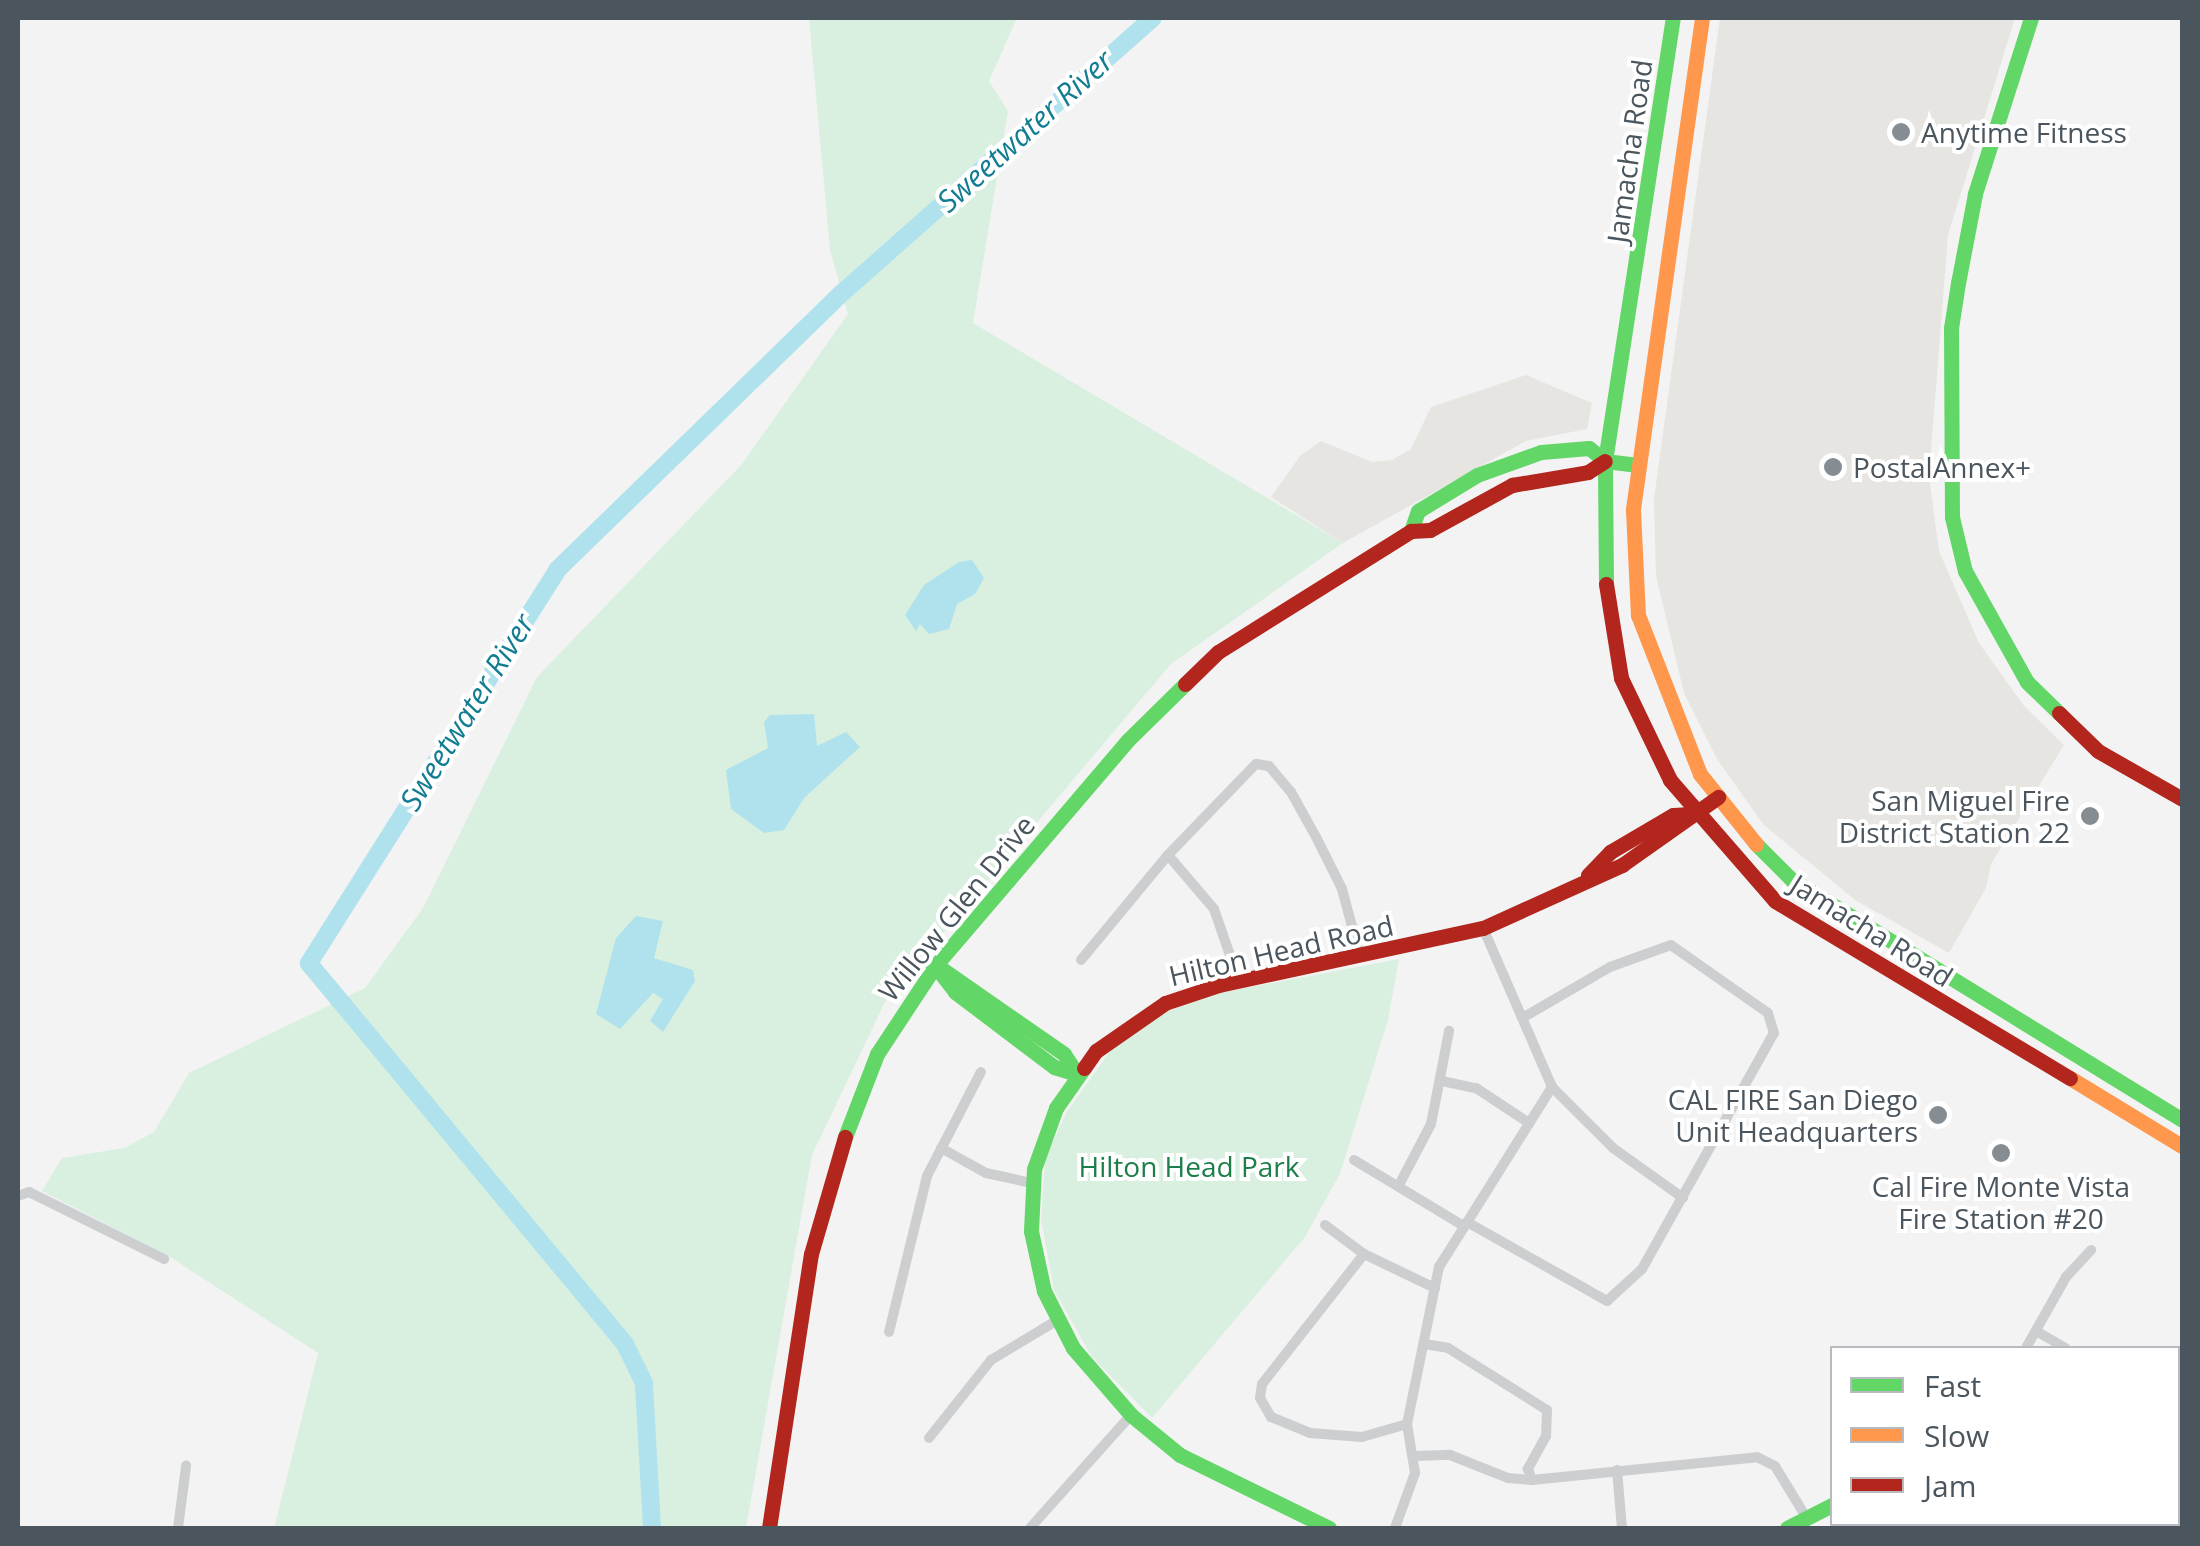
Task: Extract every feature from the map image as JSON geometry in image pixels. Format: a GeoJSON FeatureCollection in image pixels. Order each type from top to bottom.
{"type":"FeatureCollection","features":[{"type":"Feature","properties":{"kind":"main road","name":"Jamacha Road"},"geometry":{"type":"LineString","coordinates":[[1673,18],[1605,461],[1602,559],[1622,678],[1670,780],[1695,814],[1774,901],[2182,1146]]}},
{"type":"Feature","properties":{"kind":"main road","name":"Jamacha Road"},"geometry":{"type":"LineString","coordinates":[[1702,18],[1636,465],[1632,564],[1638,615],[1669,704],[1718,797],[1807,892],[2182,1120]]}},
{"type":"Feature","properties":{"kind":"main road"},"geometry":{"type":"LineString","coordinates":[[2032,18],[1975,194],[1956,298],[1952,517],[1965,571],[2028,682],[2112,762],[2182,800]]}},
{"type":"Feature","properties":{"kind":"main road","name":"Willow Glen Drive"},"geometry":{"type":"LineString","coordinates":[[1411,531],[1418,511],[1504,464],[1574,446],[1593,449],[1605,461],[1636,465]]}},
{"type":"Feature","properties":{"kind":"main road","name":"Willow Glen Drive"},"geometry":{"type":"LineString","coordinates":[[770,1528],[811,1254],[830,1176],[877,1054],[935,966],[1182,683],[1237,638],[1411,531],[1430,530],[1512,484],[1588,472],[1605,461]]}},
{"type":"Feature","properties":{"kind":"main road","name":"Hilton Head Road"},"geometry":{"type":"LineString","coordinates":[[1329,1528],[1304,1524],[1234,1487],[1131,1415],[1056,1321],[1035,1260],[1032,1183],[1048,1127],[1077,1074],[1146,1013],[1238,981],[1483,928],[1622,864],[1718,797]]}},
{"type":"Feature","properties":{"kind":"main road"},"geometry":{"type":"LineString","coordinates":[[935,966],[984,1014],[1054,1068],[1077,1074]]}},
{"type":"Feature","properties":{"kind":"main road"},"geometry":{"type":"LineString","coordinates":[[1788,1528],[1830,1506]]}},
{"type":"Feature","properties":{"kind":"street"},"geometry":{"type":"LineString","coordinates":[[1081,960],[1168,855],[1246,770],[1269,766],[1291,792],[1333,872],[1360,956]]}},
{"type":"Feature","properties":{"kind":"street"},"geometry":{"type":"LineString","coordinates":[[1168,855],[1214,909],[1238,981]]}},
{"type":"Feature","properties":{"kind":"street"},"geometry":{"type":"LineString","coordinates":[[1483,928],[1552,1086],[1591,1129],[1683,1198]]}},
{"type":"Feature","properties":{"kind":"street"},"geometry":{"type":"LineString","coordinates":[[1354,1160],[1608,1301],[1642,1269],[1770,1041],[1774,1020],[1670,944],[1610,968],[1524,1017]]}},
{"type":"Feature","properties":{"kind":"street"},"geometry":{"type":"LineString","coordinates":[[1399,1186],[1431,1124],[1442,1081],[1448,1031]]}},
{"type":"Feature","properties":{"kind":"street"},"geometry":{"type":"LineString","coordinates":[[888,1332],[924,1185],[982,1072]]}},
{"type":"Feature","properties":{"kind":"street"},"geometry":{"type":"LineString","coordinates":[[1442,1081],[1476,1088],[1529,1123]]}},
{"type":"Feature","properties":{"kind":"street"},"geometry":{"type":"LineString","coordinates":[[1394,1528],[1414,1482],[1415,1456],[1407,1424],[1439,1267],[1552,1086]]}},
{"type":"Feature","properties":{"kind":"street"},"geometry":{"type":"LineString","coordinates":[[941,1148],[986,1173],[1032,1183]]}},
{"type":"Feature","properties":{"kind":"street"},"geometry":{"type":"LineString","coordinates":[[18,1196],[29,1192],[164,1259]]}},
{"type":"Feature","properties":{"kind":"street"},"geometry":{"type":"LineString","coordinates":[[1324,1226],[1364,1254],[1435,1288]]}},
{"type":"Feature","properties":{"kind":"street"},"geometry":{"type":"LineString","coordinates":[[2027,1346],[2066,1277],[2091,1250]]}},
{"type":"Feature","properties":{"kind":"street"},"geometry":{"type":"LineString","coordinates":[[1364,1254],[1262,1384],[1260,1398],[1271,1417],[1310,1433],[1362,1437],[1407,1424]]}},
{"type":"Feature","properties":{"kind":"street"},"geometry":{"type":"LineString","coordinates":[[928,1438],[995,1356],[1056,1321]]}},
{"type":"Feature","properties":{"kind":"street"},"geometry":{"type":"LineString","coordinates":[[2036,1330],[2063,1346]]}},
{"type":"Feature","properties":{"kind":"street"},"geometry":{"type":"LineString","coordinates":[[1424,1344],[1448,1348],[1547,1410],[1546,1436],[1528,1469],[1532,1480]]}},
{"type":"Feature","properties":{"kind":"street"},"geometry":{"type":"LineString","coordinates":[[1030,1528],[1131,1415]]}},
{"type":"Feature","properties":{"kind":"street"},"geometry":{"type":"LineString","coordinates":[[1415,1456],[1450,1455],[1508,1478],[1532,1480],[1757,1457],[1775,1466],[1806,1517]]}},
{"type":"Feature","properties":{"kind":"street"},"geometry":{"type":"LineString","coordinates":[[178,1528],[186,1466]]}},
{"type":"Feature","properties":{"kind":"street"},"geometry":{"type":"LineString","coordinates":[[1617,1470],[1622,1528]]}},
{"type":"Feature","properties":{"kind":"shaded area"},"geometry":{"type":"Polygon","coordinates":[[[1720,18],[2015,18],[1948,235],[1929,476],[1939,551],[1979,643],[2024,706],[2064,745],[1991,864],[1986,888],[1949,953],[1855,900],[1763,824],[1717,759],[1684,693],[1656,576],[1654,499],[1720,18]]]}},
{"type":"Feature","properties":{"kind":"shaded area"},"geometry":{"type":"Polygon","coordinates":[[[1526,375],[1592,403],[1587,429],[1526,441],[1343,543],[1271,497],[1300,456],[1321,441],[1372,462],[1392,460],[1411,449],[1431,407],[1526,375]]]}},
{"type":"Feature","properties":{"kind":"green space"},"geometry":{"type":"Polygon","coordinates":[[[809,18],[1017,18],[989,81],[1008,111],[973,323],[1343,543],[1171,664],[885,1002],[812,1155],[746,1528],[274,1528],[318,1353],[170,1257],[42,1191],[62,1158],[124,1148],[154,1132],[189,1073],[365,988],[423,908],[537,677],[742,464],[848,314],[830,250],[809,18]]]}},
{"type":"Feature","properties":{"kind":"green space","name":"Hilton Head Park"},"geometry":{"type":"Polygon","coordinates":[[[1399,959],[1388,1020],[1340,1174],[1305,1237],[1152,1418],[1092,1357],[1054,1290],[1041,1219],[1045,1159],[1066,1113],[1115,1044],[1149,1020],[1204,996],[1399,959]]]}},
{"type":"Feature","properties":{"kind":"water"},"geometry":{"type":"Polygon","coordinates":[[[972,560],[984,578],[975,594],[957,604],[949,629],[929,634],[920,624],[916,631],[905,615],[924,585],[959,562],[972,560]]]}},
{"type":"Feature","properties":{"kind":"water"},"geometry":{"type":"Polygon","coordinates":[[[814,714],[817,746],[846,732],[860,747],[804,798],[784,830],[764,833],[731,809],[726,770],[768,748],[764,722],[770,715],[814,714]]]}},
{"type":"Feature","properties":{"kind":"water"},"geometry":{"type":"Polygon","coordinates":[[[636,916],[663,921],[654,958],[693,970],[695,981],[663,1032],[650,1021],[663,999],[653,993],[620,1029],[596,1014],[616,938],[636,916]]]}},
{"type":"Feature","properties":{"kind":"waterway","name":"Sweetwater River"},"geometry":{"type":"LineString","coordinates":[[652,1528],[644,1383],[625,1344],[309,963],[557,570],[842,293],[1153,18]]}},
{"type":"Feature","properties":{"kind":"traffic: fast"},"geometry":{"type":"LineString","coordinates":[[1606,584],[1605,461],[1673,18]]}},
{"type":"Feature","properties":{"kind":"traffic: fast"},"geometry":{"type":"LineString","coordinates":[[2031,18],[1975,194],[1958,283],[1951,328],[1952,517],[1965,571],[2027,682],[2059,713]]}},
{"type":"Feature","properties":{"kind":"traffic: fast"},"geometry":{"type":"LineString","coordinates":[[1411,531],[1418,511],[1477,475],[1541,452],[1589,448],[1605,461],[1636,465]]}},
{"type":"Feature","properties":{"kind":"traffic: fast"},"geometry":{"type":"LineString","coordinates":[[845,1137],[877,1054],[935,966],[1128,740],[1185,684]]}},
{"type":"Feature","properties":{"kind":"traffic: fast"},"geometry":{"type":"LineString","coordinates":[[1756,844],[1792,880],[2182,1120]]}},
{"type":"Feature","properties":{"kind":"traffic: fast"},"geometry":{"type":"LineString","coordinates":[[935,966],[955,992],[1054,1067],[1077,1074]]}},
{"type":"Feature","properties":{"kind":"traffic: fast"},"geometry":{"type":"LineString","coordinates":[[939,967],[1064,1054],[1077,1074]]}},
{"type":"Feature","properties":{"kind":"traffic: fast"},"geometry":{"type":"LineString","coordinates":[[1084,1068],[1056,1108],[1034,1169],[1031,1231],[1044,1291],[1073,1348],[1131,1415],[1180,1455],[1329,1528]]}},
{"type":"Feature","properties":{"kind":"traffic: fast"},"geometry":{"type":"LineString","coordinates":[[1787,1528],[1830,1506]]}},
{"type":"Feature","properties":{"kind":"traffic: fast"},"geometry":{"type":"LineString","coordinates":[[2102,1526],[2107,1528]]}},
{"type":"Feature","properties":{"kind":"traffic: slow"},"geometry":{"type":"LineString","coordinates":[[1702,18],[1633,510],[1638,615],[1700,774],[1756,844]]}},
{"type":"Feature","properties":{"kind":"traffic: slow"},"geometry":{"type":"LineString","coordinates":[[2070,1078],[2182,1146]]}},
{"type":"Feature","properties":{"kind":"traffic: jam"},"geometry":{"type":"LineString","coordinates":[[1185,684],[1218,652],[1411,531],[1430,530],[1512,485],[1588,472],[1605,461]]}},
{"type":"Feature","properties":{"kind":"traffic: jam"},"geometry":{"type":"LineString","coordinates":[[1606,584],[1621,678],[1670,780],[1775,901],[2070,1078]]}},
{"type":"Feature","properties":{"kind":"traffic: jam"},"geometry":{"type":"LineString","coordinates":[[2059,713],[2098,751],[2182,799]]}},
{"type":"Feature","properties":{"kind":"traffic: jam"},"geometry":{"type":"LineString","coordinates":[[1084,1068],[1096,1051],[1165,1003],[1219,985],[1483,928],[1622,865],[1718,797]]}},
{"type":"Feature","properties":{"kind":"traffic: jam"},"geometry":{"type":"LineString","coordinates":[[1588,875],[1610,852],[1673,815],[1695,814]]}},
{"type":"Feature","properties":{"kind":"traffic: jam"},"geometry":{"type":"LineString","coordinates":[[769,1528],[811,1254],[845,1137]]}},
{"type":"Feature","properties":{"kind":"traffic: jam"},"geometry":{"type":"LineString","coordinates":[[2180,1420],[2182,1415]]}},
{"type":"Feature","properties":{"kind":"place","name":"Anytime Fitness"},"geometry":{"type":"Point","coordinates":[1901,132]}},
{"type":"Feature","properties":{"kind":"place","name":"PostalAnnex+"},"geometry":{"type":"Point","coordinates":[1833,467]}},
{"type":"Feature","properties":{"kind":"place","name":"San Miguel Fire District Station 22"},"geometry":{"type":"Point","coordinates":[2090,816]}},
{"type":"Feature","properties":{"kind":"place","name":"CAL FIRE San Diego Unit Headquarters"},"geometry":{"type":"Point","coordinates":[1938,1115]}},
{"type":"Feature","properties":{"kind":"place","name":"Cal Fire Monte Vista Fire Station #20"},"geometry":{"type":"Point","coordinates":[2001,1153]}}]}
